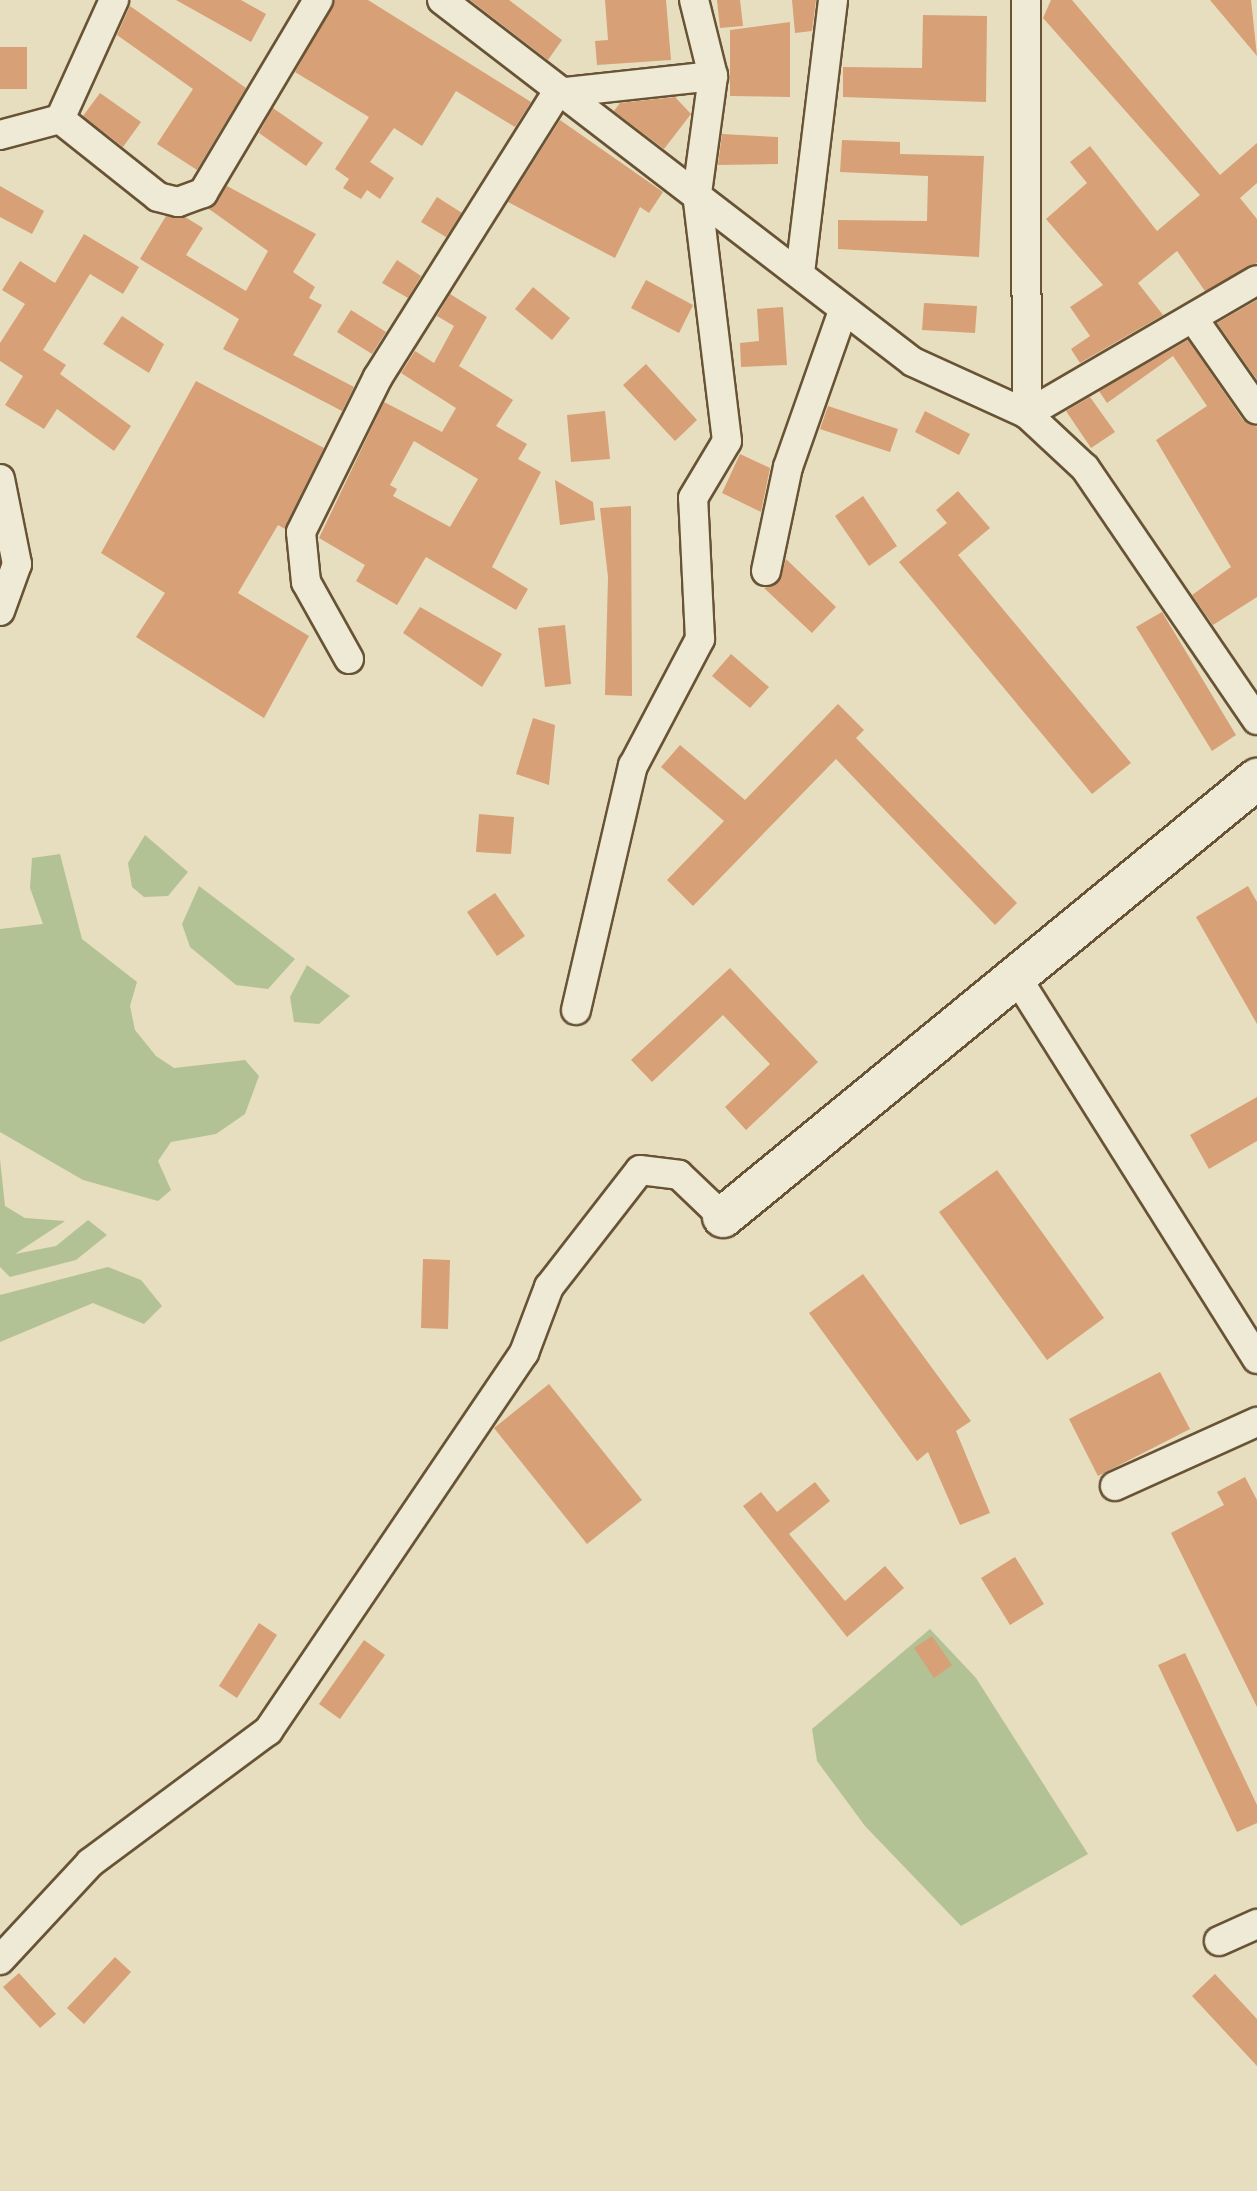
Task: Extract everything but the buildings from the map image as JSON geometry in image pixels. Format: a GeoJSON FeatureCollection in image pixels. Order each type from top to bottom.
{"type":"FeatureCollection","features":[{"type":"Feature","properties":{"kind":"main road"},"geometry":{"type":"LineString","coordinates":[[723,1217],[1014,973],[1257,779]]}},
{"type":"Feature","properties":{"kind":"street"},"geometry":{"type":"LineString","coordinates":[[60,119],[114,0]]}},
{"type":"Feature","properties":{"kind":"street"},"geometry":{"type":"LineString","coordinates":[[60,119],[158,197],[178,202],[203,193],[318,0]]}},
{"type":"Feature","properties":{"kind":"street"},"geometry":{"type":"LineString","coordinates":[[442,0],[557,93],[697,193],[800,273],[843,311],[913,362],[1027,414],[1085,468],[1257,720]]}},
{"type":"Feature","properties":{"kind":"street"},"geometry":{"type":"LineString","coordinates":[[576,1010],[633,766],[700,639],[693,498],[727,441],[697,193],[713,76],[694,0]]}},
{"type":"Feature","properties":{"kind":"street"},"geometry":{"type":"LineString","coordinates":[[800,273],[833,0]]}},
{"type":"Feature","properties":{"kind":"street"},"geometry":{"type":"LineString","coordinates":[[1026,0],[1027,414]]}},
{"type":"Feature","properties":{"kind":"street"},"geometry":{"type":"LineString","coordinates":[[557,93],[713,76]]}},
{"type":"Feature","properties":{"kind":"street"},"geometry":{"type":"LineString","coordinates":[[349,659],[306,582],[301,532],[378,377],[557,93]]}},
{"type":"Feature","properties":{"kind":"street"},"geometry":{"type":"LineString","coordinates":[[0,135],[60,119]]}},
{"type":"Feature","properties":{"kind":"street"},"geometry":{"type":"LineString","coordinates":[[1027,414],[1195,321],[1257,280]]}},
{"type":"Feature","properties":{"kind":"street"},"geometry":{"type":"LineString","coordinates":[[766,571],[788,467],[843,311]]}},
{"type":"Feature","properties":{"kind":"street"},"geometry":{"type":"LineString","coordinates":[[1195,321],[1257,410]]}},
{"type":"Feature","properties":{"kind":"street"},"geometry":{"type":"LineString","coordinates":[[0,479],[17,564],[0,611]]}},
{"type":"Feature","properties":{"kind":"street"},"geometry":{"type":"LineString","coordinates":[[1014,973],[1257,1359]]}},
{"type":"Feature","properties":{"kind":"street"},"geometry":{"type":"LineString","coordinates":[[0,1960],[90,1863],[268,1731],[524,1353],[549,1287],[624,1186],[640,1170],[679,1175],[723,1217]]}},
{"type":"Feature","properties":{"kind":"street"},"geometry":{"type":"LineString","coordinates":[[1115,1486],[1257,1422]]}},
{"type":"Feature","properties":{"kind":"street"},"geometry":{"type":"LineString","coordinates":[[1219,1941],[1257,1924]]}},
{"type":"Feature","properties":{"kind":"green space"},"geometry":{"type":"Polygon","coordinates":[[[145,835],[188,872],[168,896],[144,897],[132,887],[128,863],[145,835]]]}},
{"type":"Feature","properties":{"kind":"green space"},"geometry":{"type":"Polygon","coordinates":[[[60,854],[82,939],[137,982],[130,1006],[135,1030],[156,1056],[174,1068],[245,1060],[259,1076],[245,1114],[216,1134],[171,1142],[158,1161],[171,1190],[158,1201],[83,1180],[0,1132],[0,929],[43,924],[30,888],[32,858],[60,854]]]}},
{"type":"Feature","properties":{"kind":"green space"},"geometry":{"type":"Polygon","coordinates":[[[199,886],[295,959],[268,989],[236,985],[190,947],[182,924],[199,886]]]}},
{"type":"Feature","properties":{"kind":"green space"},"geometry":{"type":"Polygon","coordinates":[[[307,965],[350,996],[319,1024],[294,1022],[290,997],[307,965]]]}},
{"type":"Feature","properties":{"kind":"green space"},"geometry":{"type":"Polygon","coordinates":[[[0,1159],[5,1206],[25,1218],[65,1221],[15,1254],[56,1246],[88,1220],[107,1235],[76,1260],[10,1277],[0,1267],[0,1159]]]}},
{"type":"Feature","properties":{"kind":"green space"},"geometry":{"type":"Polygon","coordinates":[[[108,1267],[141,1280],[162,1306],[144,1324],[93,1303],[0,1342],[0,1295],[108,1267]]]}},
{"type":"Feature","properties":{"kind":"green space"},"geometry":{"type":"Polygon","coordinates":[[[930,1629],[976,1678],[1088,1854],[961,1926],[865,1826],[817,1761],[812,1729],[930,1629]]]}}]}
